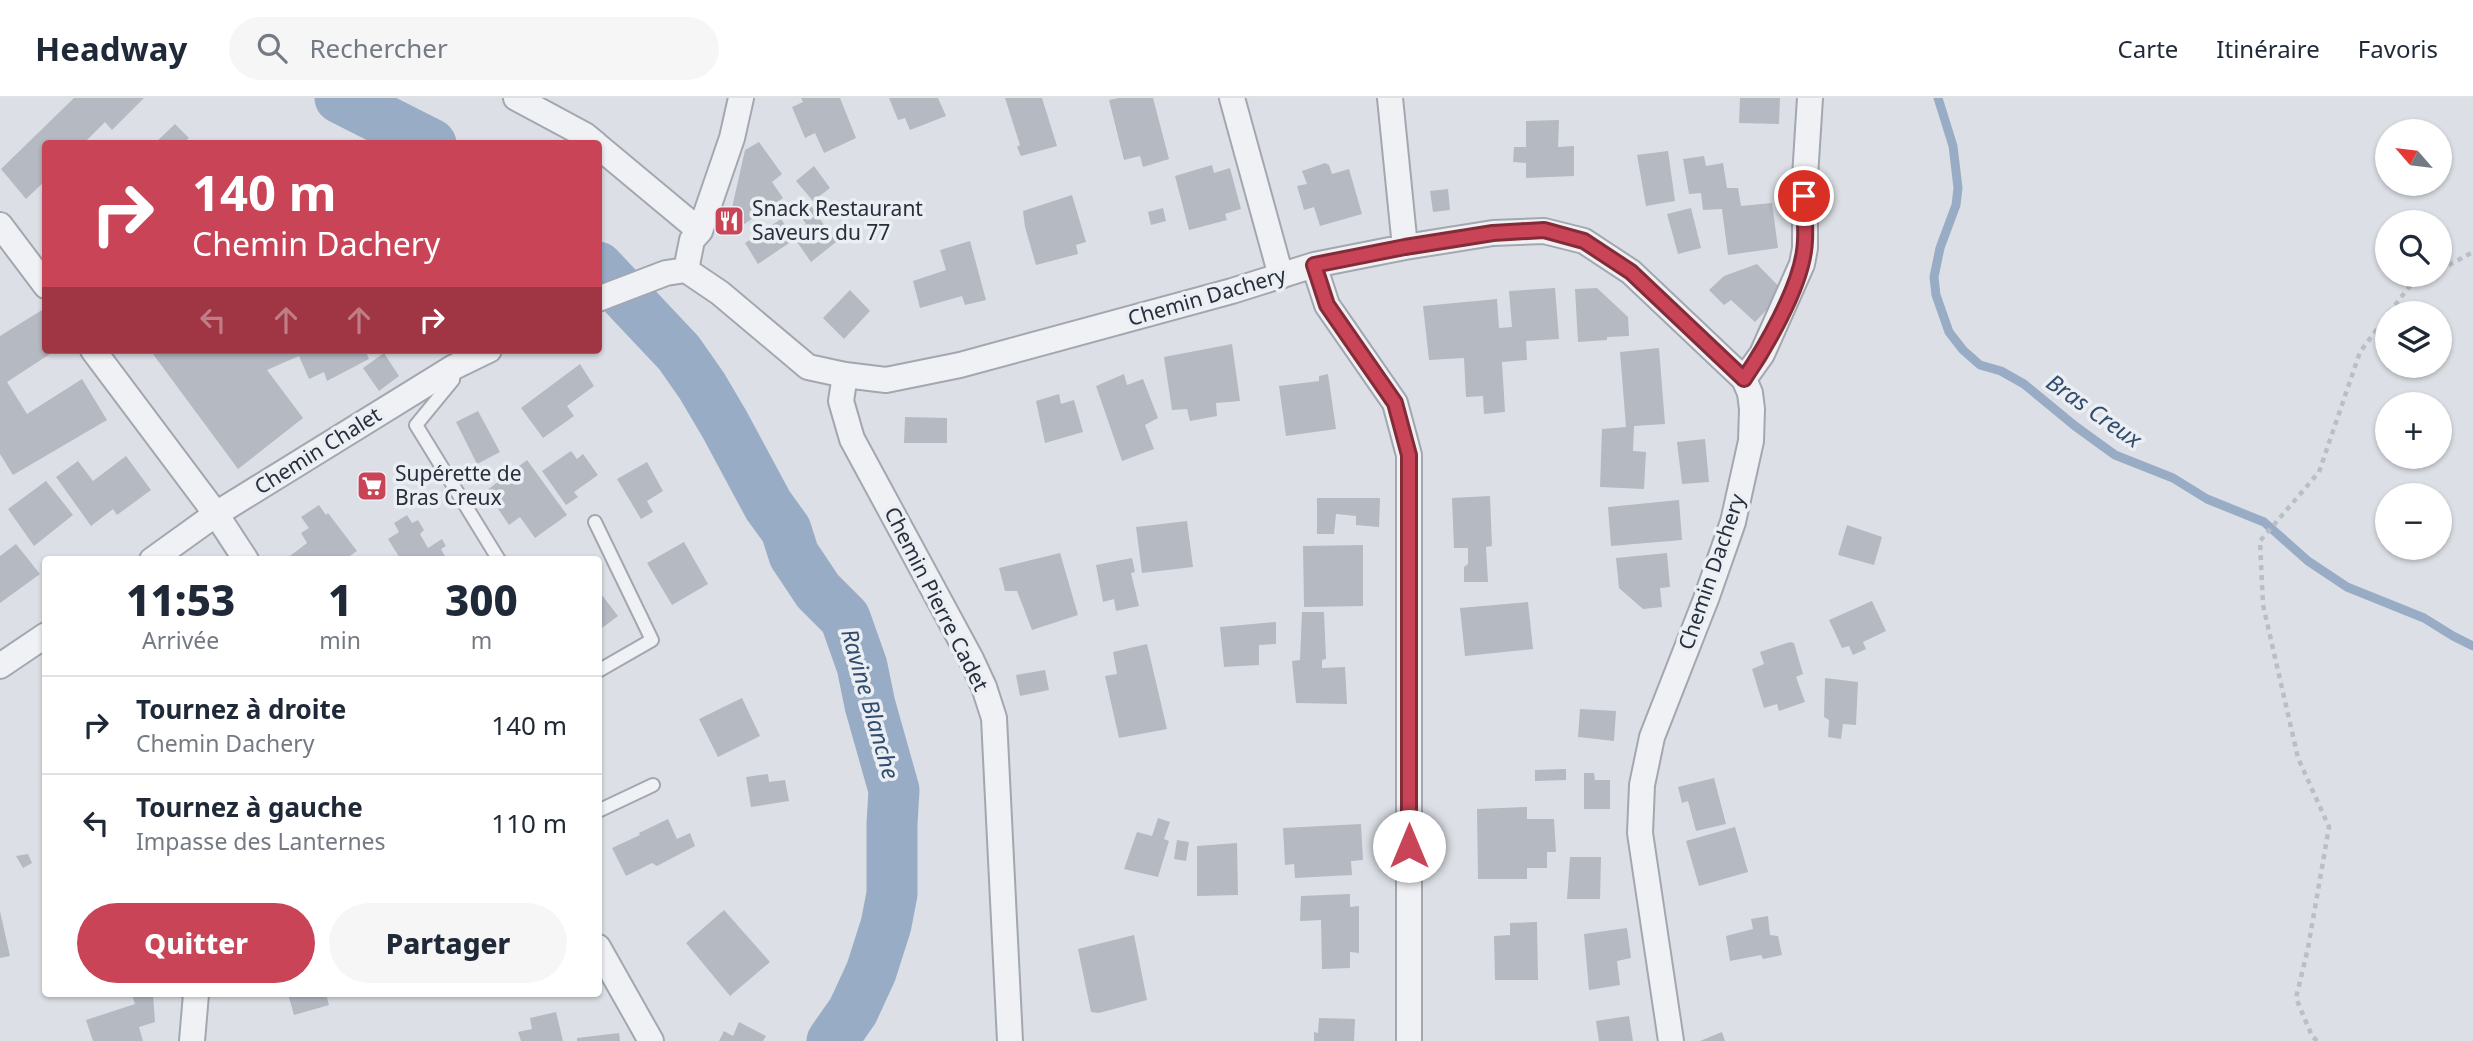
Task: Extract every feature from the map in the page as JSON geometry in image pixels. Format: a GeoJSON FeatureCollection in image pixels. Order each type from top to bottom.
{"type":"FeatureCollection","features":[{"type":"Feature","properties":{"kind":"street"},"geometry":{"type":"LineString","coordinates":[[516,98],[591,140]]}},
{"type":"Feature","properties":{"kind":"street"},"geometry":{"type":"LineString","coordinates":[[602,298],[676,272],[692,240],[700,231],[732,138],[741,98]]}},
{"type":"Feature","properties":{"kind":"street"},"geometry":{"type":"LineString","coordinates":[[1232,98],[1281,276]]}},
{"type":"Feature","properties":{"kind":"street"},"geometry":{"type":"LineString","coordinates":[[1390,98],[1405,247]]}},
{"type":"Feature","properties":{"kind":"street"},"geometry":{"type":"LineString","coordinates":[[1744,379],[1767,344],[1802,264],[1805,248],[1805,177],[1810,98]]}},
{"type":"Feature","properties":{"kind":"street"},"geometry":{"type":"LineString","coordinates":[[602,149],[700,231]]}},
{"type":"Feature","properties":{"kind":"street"},"geometry":{"type":"LineString","coordinates":[[0,225],[42,281]]}},
{"type":"Feature","properties":{"kind":"street","name":"Chemin Dachery"},"geometry":{"type":"LineString","coordinates":[[676,272],[720,293],[808,367],[886,380],[960,365],[1314,265],[1493,233],[1544,230],[1584,241],[1631,272],[1744,379],[1750,393],[1752,409],[1751,441],[1734,522],[1652,737],[1642,785],[1640,833],[1671,1041]]}},
{"type":"Feature","properties":{"kind":"street"},"geometry":{"type":"LineString","coordinates":[[1314,265],[1327,305],[1395,403],[1409,455],[1409,1041]]}},
{"type":"Feature","properties":{"kind":"street"},"geometry":{"type":"LineString","coordinates":[[96,354],[216,514],[243,556]]}},
{"type":"Feature","properties":{"kind":"street","name":"Chemin Chalet"},"geometry":{"type":"LineString","coordinates":[[158,556],[216,514],[454,367],[481,354]]}},
{"type":"Feature","properties":{"kind":"street","name":"Chemin Pierre Cadet"},"geometry":{"type":"LineString","coordinates":[[845,375],[841,401],[852,439],[971,659],[994,718],[1010,1041]]}},
{"type":"Feature","properties":{"kind":"street"},"geometry":{"type":"LineString","coordinates":[[0,666],[42,638]]}},
{"type":"Feature","properties":{"kind":"street"},"geometry":{"type":"LineString","coordinates":[[602,954],[651,1041]]}},
{"type":"Feature","properties":{"kind":"street"},"geometry":{"type":"LineString","coordinates":[[192,1041],[196,997]]}},
{"type":"Feature","properties":{"kind":"lane"},"geometry":{"type":"LineString","coordinates":[[454,367],[453,380],[416,425],[497,556]]}},
{"type":"Feature","properties":{"kind":"lane"},"geometry":{"type":"LineString","coordinates":[[595,522],[652,640],[602,669]]}},
{"type":"Feature","properties":{"kind":"lane"},"geometry":{"type":"LineString","coordinates":[[602,809],[653,785]]}},
{"type":"Feature","properties":{"kind":"path"},"geometry":{"type":"LineString","coordinates":[[2452,263],[2473,252]]}},
{"type":"Feature","properties":{"kind":"path"},"geometry":{"type":"LineString","coordinates":[[2317,1041],[2312,1036],[2297,998],[2329,827],[2298,758],[2263,605],[2260,541],[2319,472],[2360,352],[2375,332]]}},
{"type":"Feature","properties":{"kind":"building"},"geometry":{"type":"Polygon","coordinates":[[[74,98],[144,98],[112,130],[105,122],[87,140],[42,140],[42,184],[26,199],[1,169],[74,98]]]}},
{"type":"Feature","properties":{"kind":"building"},"geometry":{"type":"Polygon","coordinates":[[[801,98],[840,98],[856,138],[824,153],[815,133],[805,138],[792,107],[803,102],[801,98]]]}},
{"type":"Feature","properties":{"kind":"building"},"geometry":{"type":"Polygon","coordinates":[[[889,98],[938,98],[946,116],[910,130],[905,118],[898,120],[889,98]]]}},
{"type":"Feature","properties":{"kind":"building"},"geometry":{"type":"Polygon","coordinates":[[[1005,98],[1042,98],[1057,146],[1021,156],[1005,98]]]}},
{"type":"Feature","properties":{"kind":"building"},"geometry":{"type":"Polygon","coordinates":[[[1153,98],[1169,159],[1143,167],[1140,156],[1124,160],[1109,100],[1153,98]]]}},
{"type":"Feature","properties":{"kind":"building"},"geometry":{"type":"Polygon","coordinates":[[[1740,98],[1780,98],[1779,124],[1739,123],[1740,98]]]}},
{"type":"Feature","properties":{"kind":"building"},"geometry":{"type":"Polygon","coordinates":[[[1559,120],[1558,147],[1574,146],[1574,176],[1526,178],[1526,163],[1513,162],[1514,147],[1526,147],[1526,121],[1559,120]]]}},
{"type":"Feature","properties":{"kind":"building"},"geometry":{"type":"Polygon","coordinates":[[[175,124],[189,138],[187,140],[158,140],[175,124]]]}},
{"type":"Feature","properties":{"kind":"building"},"geometry":{"type":"Polygon","coordinates":[[[759,142],[782,174],[772,182],[783,198],[728,235],[745,150],[759,142]]]}},
{"type":"Feature","properties":{"kind":"building"},"geometry":{"type":"Polygon","coordinates":[[[1668,151],[1675,201],[1646,206],[1637,155],[1668,151]]]}},
{"type":"Feature","properties":{"kind":"building"},"geometry":{"type":"Polygon","coordinates":[[[1704,156],[1706,166],[1723,163],[1727,188],[1738,188],[1741,206],[1772,203],[1778,248],[1728,255],[1722,209],[1703,210],[1701,193],[1689,194],[1683,159],[1704,156]]]}},
{"type":"Feature","properties":{"kind":"building"},"geometry":{"type":"Polygon","coordinates":[[[1325,163],[1329,165],[1332,174],[1349,169],[1362,214],[1320,226],[1314,207],[1304,210],[1297,186],[1307,184],[1302,171],[1325,163]]]}},
{"type":"Feature","properties":{"kind":"building"},"geometry":{"type":"Polygon","coordinates":[[[1212,165],[1214,173],[1230,168],[1241,209],[1225,214],[1227,220],[1189,230],[1175,176],[1212,165]]]}},
{"type":"Feature","properties":{"kind":"building"},"geometry":{"type":"Polygon","coordinates":[[[814,166],[830,188],[813,201],[796,181],[814,166]]]}},
{"type":"Feature","properties":{"kind":"building"},"geometry":{"type":"Polygon","coordinates":[[[1448,189],[1450,210],[1433,212],[1430,191],[1448,189]]]}},
{"type":"Feature","properties":{"kind":"building"},"geometry":{"type":"Polygon","coordinates":[[[1072,195],[1086,242],[1076,245],[1078,254],[1036,265],[1023,211],[1072,195]]]}},
{"type":"Feature","properties":{"kind":"building"},"geometry":{"type":"Polygon","coordinates":[[[811,206],[836,242],[811,262],[795,239],[758,264],[745,243],[781,219],[792,235],[806,224],[799,213],[811,206]]]}},
{"type":"Feature","properties":{"kind":"building"},"geometry":{"type":"Polygon","coordinates":[[[1163,208],[1166,221],[1151,225],[1148,212],[1163,208]]]}},
{"type":"Feature","properties":{"kind":"building"},"geometry":{"type":"Polygon","coordinates":[[[1691,208],[1701,248],[1678,254],[1667,214],[1691,208]]]}},
{"type":"Feature","properties":{"kind":"building"},"geometry":{"type":"Polygon","coordinates":[[[970,241],[986,300],[965,305],[962,296],[920,308],[913,281],[946,270],[940,250],[970,241]]]}},
{"type":"Feature","properties":{"kind":"building"},"geometry":{"type":"Polygon","coordinates":[[[1757,264],[1784,292],[1755,322],[1731,300],[1724,305],[1709,290],[1724,276],[1757,264]]]}},
{"type":"Feature","properties":{"kind":"building"},"geometry":{"type":"Polygon","coordinates":[[[1555,288],[1559,339],[1526,341],[1527,360],[1502,362],[1505,412],[1484,414],[1483,396],[1466,397],[1464,358],[1429,360],[1423,306],[1497,299],[1499,328],[1512,327],[1509,291],[1555,288]]]}},
{"type":"Feature","properties":{"kind":"building"},"geometry":{"type":"Polygon","coordinates":[[[1597,288],[1628,317],[1629,336],[1578,342],[1575,289],[1597,288]]]}},
{"type":"Feature","properties":{"kind":"building"},"geometry":{"type":"Polygon","coordinates":[[[850,290],[870,311],[844,339],[823,318],[850,290]]]}},
{"type":"Feature","properties":{"kind":"building"},"geometry":{"type":"Polygon","coordinates":[[[42,310],[42,354],[50,354],[7,382],[27,414],[82,379],[107,420],[13,475],[0,454],[0,336],[42,310]]]}},
{"type":"Feature","properties":{"kind":"building"},"geometry":{"type":"Polygon","coordinates":[[[1232,344],[1240,401],[1216,403],[1217,416],[1190,421],[1187,409],[1172,410],[1164,357],[1232,344]]]}},
{"type":"Feature","properties":{"kind":"building"},"geometry":{"type":"Polygon","coordinates":[[[1659,348],[1665,424],[1634,426],[1633,451],[1646,452],[1644,489],[1600,487],[1602,429],[1626,427],[1620,352],[1659,348]]]}},
{"type":"Feature","properties":{"kind":"building"},"geometry":{"type":"Polygon","coordinates":[[[153,354],[367,354],[369,359],[327,381],[324,372],[309,379],[299,356],[267,370],[303,418],[238,469],[153,354]]]}},
{"type":"Feature","properties":{"kind":"building"},"geometry":{"type":"Polygon","coordinates":[[[385,354],[399,376],[379,391],[363,368],[385,354]]]}},
{"type":"Feature","properties":{"kind":"building"},"geometry":{"type":"Polygon","coordinates":[[[580,364],[594,386],[567,406],[574,416],[543,438],[521,408],[580,364]]]}},
{"type":"Feature","properties":{"kind":"building"},"geometry":{"type":"Polygon","coordinates":[[[1124,374],[1127,385],[1143,379],[1158,418],[1145,425],[1154,449],[1122,461],[1096,386],[1124,374]]]}},
{"type":"Feature","properties":{"kind":"building"},"geometry":{"type":"Polygon","coordinates":[[[1328,374],[1336,429],[1286,436],[1279,386],[1319,381],[1319,376],[1328,374]]]}},
{"type":"Feature","properties":{"kind":"building"},"geometry":{"type":"Polygon","coordinates":[[[1059,394],[1061,404],[1074,400],[1083,432],[1045,443],[1036,401],[1059,394]]]}},
{"type":"Feature","properties":{"kind":"building"},"geometry":{"type":"Polygon","coordinates":[[[478,411],[500,452],[477,464],[456,422],[478,411]]]}},
{"type":"Feature","properties":{"kind":"building"},"geometry":{"type":"Polygon","coordinates":[[[905,417],[947,418],[947,443],[904,443],[905,417]]]}},
{"type":"Feature","properties":{"kind":"building"},"geometry":{"type":"Polygon","coordinates":[[[1705,439],[1709,482],[1682,484],[1677,442],[1705,439]]]}},
{"type":"Feature","properties":{"kind":"building"},"geometry":{"type":"Polygon","coordinates":[[[571,451],[577,459],[583,454],[598,475],[574,492],[578,497],[566,505],[542,471],[571,451]]]}},
{"type":"Feature","properties":{"kind":"building"},"geometry":{"type":"Polygon","coordinates":[[[126,456],[151,490],[117,515],[113,509],[91,526],[56,477],[78,461],[93,481],[126,456]]]}},
{"type":"Feature","properties":{"kind":"building"},"geometry":{"type":"Polygon","coordinates":[[[527,460],[567,515],[535,538],[520,517],[509,525],[486,491],[527,460]]]}},
{"type":"Feature","properties":{"kind":"building"},"geometry":{"type":"Polygon","coordinates":[[[647,462],[663,491],[647,501],[653,512],[641,519],[617,479],[647,462]]]}},
{"type":"Feature","properties":{"kind":"building"},"geometry":{"type":"Polygon","coordinates":[[[46,481],[73,515],[34,546],[8,509],[46,481]]]}},
{"type":"Feature","properties":{"kind":"building"},"geometry":{"type":"Polygon","coordinates":[[[1490,496],[1492,546],[1486,547],[1488,582],[1464,582],[1468,548],[1454,548],[1452,498],[1490,496]]]}},
{"type":"Feature","properties":{"kind":"building"},"geometry":{"type":"Polygon","coordinates":[[[1317,498],[1380,498],[1379,527],[1356,525],[1356,516],[1336,514],[1334,534],[1317,534],[1317,498]]]}},
{"type":"Feature","properties":{"kind":"building"},"geometry":{"type":"Polygon","coordinates":[[[1679,500],[1682,540],[1611,546],[1608,507],[1679,500]]]}},
{"type":"Feature","properties":{"kind":"building"},"geometry":{"type":"Polygon","coordinates":[[[319,505],[357,551],[350,556],[290,556],[307,543],[301,533],[309,528],[301,517],[319,505]]]}},
{"type":"Feature","properties":{"kind":"building"},"geometry":{"type":"Polygon","coordinates":[[[407,515],[412,523],[418,520],[424,530],[420,534],[428,548],[442,539],[446,546],[441,549],[445,556],[399,556],[388,539],[399,532],[394,523],[407,515]]]}},
{"type":"Feature","properties":{"kind":"building"},"geometry":{"type":"Polygon","coordinates":[[[1187,521],[1193,567],[1142,573],[1136,527],[1187,521]]]}},
{"type":"Feature","properties":{"kind":"building"},"geometry":{"type":"Polygon","coordinates":[[[1847,525],[1882,537],[1874,565],[1838,555],[1847,525]]]}},
{"type":"Feature","properties":{"kind":"building"},"geometry":{"type":"Polygon","coordinates":[[[684,542],[708,584],[672,605],[647,563],[684,542]]]}},
{"type":"Feature","properties":{"kind":"building"},"geometry":{"type":"Polygon","coordinates":[[[16,544],[40,574],[0,603],[0,556],[16,544]]]}},
{"type":"Feature","properties":{"kind":"building"},"geometry":{"type":"Polygon","coordinates":[[[1363,545],[1363,606],[1304,607],[1303,546],[1363,545]]]}},
{"type":"Feature","properties":{"kind":"building"},"geometry":{"type":"Polygon","coordinates":[[[1060,553],[1078,615],[1032,630],[1017,591],[1005,591],[999,568],[1060,553]]]}},
{"type":"Feature","properties":{"kind":"building"},"geometry":{"type":"Polygon","coordinates":[[[1667,553],[1670,587],[1660,588],[1662,607],[1643,609],[1619,588],[1616,558],[1667,553]]]}},
{"type":"Feature","properties":{"kind":"building"},"geometry":{"type":"Polygon","coordinates":[[[1132,558],[1135,572],[1131,573],[1139,606],[1116,611],[1114,599],[1103,602],[1096,565],[1132,558]]]}},
{"type":"Feature","properties":{"kind":"building"},"geometry":{"type":"Polygon","coordinates":[[[602,595],[618,616],[602,628],[602,595]]]}},
{"type":"Feature","properties":{"kind":"building"},"geometry":{"type":"Polygon","coordinates":[[[1872,601],[1886,631],[1863,642],[1866,649],[1853,655],[1849,646],[1842,648],[1829,620],[1872,601]]]}},
{"type":"Feature","properties":{"kind":"building"},"geometry":{"type":"Polygon","coordinates":[[[1528,602],[1533,649],[1465,656],[1460,608],[1528,602]]]}},
{"type":"Feature","properties":{"kind":"building"},"geometry":{"type":"Polygon","coordinates":[[[1302,612],[1324,612],[1326,659],[1322,660],[1322,668],[1345,667],[1347,704],[1296,703],[1292,661],[1300,660],[1302,612]]]}},
{"type":"Feature","properties":{"kind":"building"},"geometry":{"type":"Polygon","coordinates":[[[1276,622],[1276,644],[1259,645],[1259,665],[1224,667],[1220,627],[1276,622]]]}},
{"type":"Feature","properties":{"kind":"building"},"geometry":{"type":"Polygon","coordinates":[[[1794,643],[1803,674],[1796,677],[1805,702],[1779,711],[1777,704],[1764,708],[1752,669],[1764,664],[1760,652],[1794,643]]]}},
{"type":"Feature","properties":{"kind":"building"},"geometry":{"type":"Polygon","coordinates":[[[1147,644],[1167,729],[1119,738],[1105,676],[1117,674],[1113,652],[1147,644]]]}},
{"type":"Feature","properties":{"kind":"building"},"geometry":{"type":"Polygon","coordinates":[[[1045,670],[1049,690],[1020,696],[1016,675],[1045,670]]]}},
{"type":"Feature","properties":{"kind":"building"},"geometry":{"type":"Polygon","coordinates":[[[1825,678],[1858,682],[1856,725],[1843,724],[1841,739],[1828,737],[1829,720],[1824,717],[1825,678]]]}},
{"type":"Feature","properties":{"kind":"building"},"geometry":{"type":"Polygon","coordinates":[[[742,698],[760,736],[718,757],[699,719],[742,698]]]}},
{"type":"Feature","properties":{"kind":"building"},"geometry":{"type":"Polygon","coordinates":[[[1580,709],[1616,711],[1614,741],[1578,737],[1580,709]]]}},
{"type":"Feature","properties":{"kind":"building"},"geometry":{"type":"Polygon","coordinates":[[[1566,769],[1566,780],[1535,781],[1535,770],[1566,769]]]}},
{"type":"Feature","properties":{"kind":"building"},"geometry":{"type":"Polygon","coordinates":[[[1584,773],[1594,773],[1595,780],[1610,780],[1610,809],[1584,809],[1584,773]]]}},
{"type":"Feature","properties":{"kind":"building"},"geometry":{"type":"Polygon","coordinates":[[[768,774],[769,782],[785,780],[789,801],[751,807],[746,777],[768,774]]]}},
{"type":"Feature","properties":{"kind":"building"},"geometry":{"type":"Polygon","coordinates":[[[1714,778],[1726,824],[1696,831],[1688,801],[1682,803],[1678,787],[1714,778]]]}},
{"type":"Feature","properties":{"kind":"building"},"geometry":{"type":"Polygon","coordinates":[[[1527,807],[1527,819],[1554,819],[1556,852],[1547,852],[1547,868],[1527,868],[1527,879],[1478,879],[1477,809],[1527,807]]]}},
{"type":"Feature","properties":{"kind":"building"},"geometry":{"type":"Polygon","coordinates":[[[1158,818],[1170,822],[1164,839],[1169,841],[1158,877],[1124,869],[1137,832],[1152,836],[1158,818]]]}},
{"type":"Feature","properties":{"kind":"building"},"geometry":{"type":"Polygon","coordinates":[[[668,819],[677,839],[690,833],[695,846],[657,866],[652,863],[626,876],[612,848],[668,819]]]}},
{"type":"Feature","properties":{"kind":"building"},"geometry":{"type":"Polygon","coordinates":[[[1361,824],[1363,860],[1351,861],[1352,875],[1295,878],[1294,864],[1285,865],[1283,828],[1361,824]]]}},
{"type":"Feature","properties":{"kind":"building"},"geometry":{"type":"Polygon","coordinates":[[[1735,827],[1748,872],[1699,886],[1686,841],[1735,827]]]}},
{"type":"Feature","properties":{"kind":"building"},"geometry":{"type":"Polygon","coordinates":[[[1177,840],[1189,842],[1186,861],[1174,859],[1177,840]]]}},
{"type":"Feature","properties":{"kind":"building"},"geometry":{"type":"Polygon","coordinates":[[[1237,843],[1238,895],[1197,896],[1197,846],[1237,843]]]}},
{"type":"Feature","properties":{"kind":"building"},"geometry":{"type":"Polygon","coordinates":[[[28,854],[32,863],[23,868],[16,856],[28,854]]]}},
{"type":"Feature","properties":{"kind":"building"},"geometry":{"type":"Polygon","coordinates":[[[1570,857],[1601,857],[1600,899],[1567,899],[1570,857]]]}},
{"type":"Feature","properties":{"kind":"building"},"geometry":{"type":"Polygon","coordinates":[[[1350,894],[1350,907],[1359,906],[1359,953],[1350,952],[1350,968],[1322,969],[1321,920],[1300,921],[1301,896],[1350,894]]]}},
{"type":"Feature","properties":{"kind":"building"},"geometry":{"type":"Polygon","coordinates":[[[724,910],[770,962],[730,996],[686,943],[724,910]]]}},
{"type":"Feature","properties":{"kind":"building"},"geometry":{"type":"Polygon","coordinates":[[[0,911],[10,956],[0,958],[0,911]]]}},
{"type":"Feature","properties":{"kind":"building"},"geometry":{"type":"Polygon","coordinates":[[[1768,916],[1770,935],[1778,936],[1782,955],[1763,959],[1761,955],[1730,961],[1726,936],[1753,929],[1751,919],[1768,916]]]}},
{"type":"Feature","properties":{"kind":"building"},"geometry":{"type":"Polygon","coordinates":[[[1537,922],[1538,980],[1495,980],[1494,936],[1510,935],[1510,923],[1537,922]]]}},
{"type":"Feature","properties":{"kind":"building"},"geometry":{"type":"Polygon","coordinates":[[[1627,928],[1631,958],[1617,961],[1620,985],[1589,990],[1584,934],[1627,928]]]}},
{"type":"Feature","properties":{"kind":"building"},"geometry":{"type":"Polygon","coordinates":[[[1134,935],[1147,1000],[1099,1013],[1091,1012],[1078,949],[1134,935]]]}},
{"type":"Feature","properties":{"kind":"building"},"geometry":{"type":"Polygon","coordinates":[[[133,997],[153,997],[155,1022],[139,1027],[143,1041],[93,1041],[86,1020],[135,1004],[133,997]]]}},
{"type":"Feature","properties":{"kind":"building"},"geometry":{"type":"Polygon","coordinates":[[[289,997],[327,997],[329,1005],[294,1015],[289,997]]]}},
{"type":"Feature","properties":{"kind":"building"},"geometry":{"type":"Polygon","coordinates":[[[556,1012],[563,1041],[521,1041],[518,1032],[532,1029],[530,1018],[556,1012]]]}},
{"type":"Feature","properties":{"kind":"building"},"geometry":{"type":"Polygon","coordinates":[[[1629,1016],[1633,1041],[1599,1041],[1596,1021],[1629,1016]]]}},
{"type":"Feature","properties":{"kind":"building"},"geometry":{"type":"Polygon","coordinates":[[[1319,1018],[1355,1019],[1354,1041],[1314,1041],[1314,1032],[1318,1033],[1319,1018]]]}},
{"type":"Feature","properties":{"kind":"building"},"geometry":{"type":"Polygon","coordinates":[[[739,1022],[766,1036],[763,1041],[719,1041],[724,1031],[733,1036],[739,1022]]]}},
{"type":"Feature","properties":{"kind":"building"},"geometry":{"type":"Polygon","coordinates":[[[1722,1032],[1725,1041],[1700,1041],[1722,1032]]]}},
{"type":"Feature","properties":{"kind":"building"},"geometry":{"type":"Polygon","coordinates":[[[619,1033],[620,1041],[577,1041],[577,1038],[619,1033]]]}},
{"type":"Feature","properties":{"kind":"waterway","name":"Ravine Blanche"},"geometry":{"type":"LineString","coordinates":[[340,98],[423,140]]}},
{"type":"Feature","properties":{"kind":"waterway","name":"Bras Creux"},"geometry":{"type":"LineString","coordinates":[[1938,98],[1953,146],[1958,188],[1956,205],[1940,248],[1934,277],[1936,295],[1949,332],[1963,350],[1980,365],[2001,371],[2024,384],[2115,455],[2173,478],[2207,499],[2264,522],[2308,561],[2347,587],[2424,618],[2473,646]]}},
{"type":"Feature","properties":{"kind":"waterway","name":"Ravine Blanche"},"geometry":{"type":"LineString","coordinates":[[602,271],[679,353],[702,386],[768,505],[786,530],[794,555],[818,591],[845,618],[862,666],[894,790],[892,894],[886,925],[871,972],[853,1011],[832,1041]]}},
{"type":"Feature","properties":{"kind":"place","name":"Snack Restaurant Saveurs du 77"},"geometry":{"type":"Point","coordinates":[729,221]}},
{"type":"Feature","properties":{"kind":"place","name":"Supérette de Bras Creux"},"geometry":{"type":"Point","coordinates":[372,486]}},
{"type":"Feature","properties":{"kind":"route"},"geometry":{"type":"LineString","coordinates":[[1409,846],[1409,455],[1395,403],[1327,305],[1314,265],[1493,233],[1544,230],[1584,241],[1631,272],[1744,379],[1762,354],[1802,264],[1805,248],[1804,196]]}}]}
